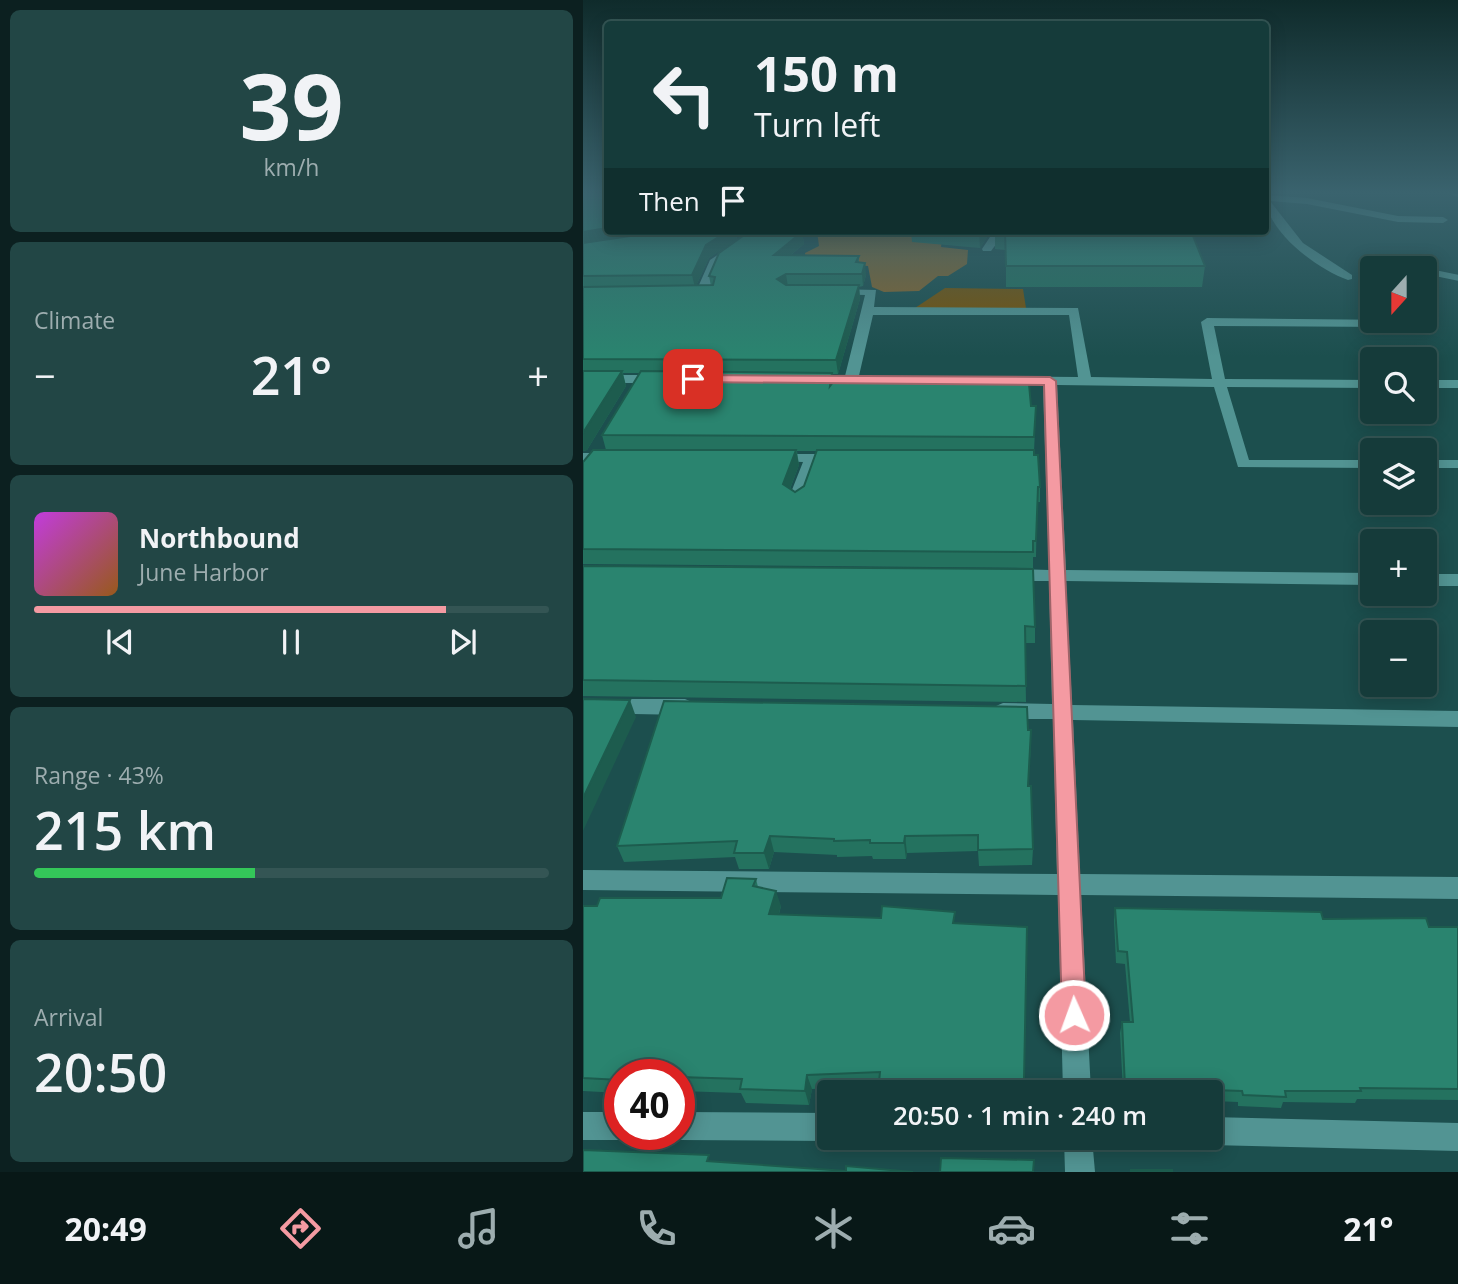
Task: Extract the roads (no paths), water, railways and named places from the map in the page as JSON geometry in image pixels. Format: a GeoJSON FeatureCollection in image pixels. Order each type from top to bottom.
{"type":"FeatureCollection","features":[{"type":"Feature","properties":{"kind":"street"},"geometry":{"type":"LineString","coordinates":[[701,294],[714,262],[736,248]]}},
{"type":"Feature","properties":{"kind":"street"},"geometry":{"type":"LineString","coordinates":[[1303,248],[1348,278]]}},
{"type":"Feature","properties":{"kind":"street"},"geometry":{"type":"LineString","coordinates":[[1437,274],[1458,278]]}},
{"type":"Feature","properties":{"kind":"street"},"geometry":{"type":"LineString","coordinates":[[818,292],[872,292],[851,380]]}},
{"type":"Feature","properties":{"kind":"street"},"geometry":{"type":"LineString","coordinates":[[687,294],[714,294]]}},
{"type":"Feature","properties":{"kind":"street"},"geometry":{"type":"LineString","coordinates":[[868,311],[1074,311],[1085,381]]}},
{"type":"Feature","properties":{"kind":"street"},"geometry":{"type":"LineString","coordinates":[[1360,323],[1207,322],[1219,382],[1243,464],[1360,464]]}},
{"type":"Feature","properties":{"kind":"street"},"geometry":{"type":"LineString","coordinates":[[583,379],[637,384],[666,379]]}},
{"type":"Feature","properties":{"kind":"street"},"geometry":{"type":"LineString","coordinates":[[918,380],[1360,384]]}},
{"type":"Feature","properties":{"kind":"street"},"geometry":{"type":"LineString","coordinates":[[1050,381],[1046,459],[1057,576],[1077,1080]]}},
{"type":"Feature","properties":{"kind":"street"},"geometry":{"type":"LineString","coordinates":[[1437,384],[1458,384]]}},
{"type":"Feature","properties":{"kind":"street"},"geometry":{"type":"LineString","coordinates":[[583,471],[591,453],[633,457]]}},
{"type":"Feature","properties":{"kind":"street"},"geometry":{"type":"LineString","coordinates":[[757,457],[852,458]]}},
{"type":"Feature","properties":{"kind":"street"},"geometry":{"type":"LineString","coordinates":[[796,500],[812,458]]}},
{"type":"Feature","properties":{"kind":"street"},"geometry":{"type":"LineString","coordinates":[[1437,464],[1458,464]]}},
{"type":"Feature","properties":{"kind":"street"},"geometry":{"type":"LineString","coordinates":[[990,575],[1360,579]]}},
{"type":"Feature","properties":{"kind":"street"},"geometry":{"type":"LineString","coordinates":[[1437,580],[1458,580]]}},
{"type":"Feature","properties":{"kind":"street"},"geometry":{"type":"LineString","coordinates":[[583,706],[706,707]]}},
{"type":"Feature","properties":{"kind":"street"},"geometry":{"type":"LineString","coordinates":[[980,711],[1458,719]]}},
{"type":"Feature","properties":{"kind":"street"},"geometry":{"type":"LineString","coordinates":[[583,880],[1069,887],[1458,888]]}},
{"type":"Feature","properties":{"kind":"street"},"geometry":{"type":"LineString","coordinates":[[583,1126],[604,1126]]}},
{"type":"Feature","properties":{"kind":"street"},"geometry":{"type":"LineString","coordinates":[[695,1126],[817,1127]]}},
{"type":"Feature","properties":{"kind":"street"},"geometry":{"type":"LineString","coordinates":[[1223,1132],[1458,1137]]}},
{"type":"Feature","properties":{"kind":"street"},"geometry":{"type":"LineString","coordinates":[[1079,1150],[1080,1172]]}}]}
